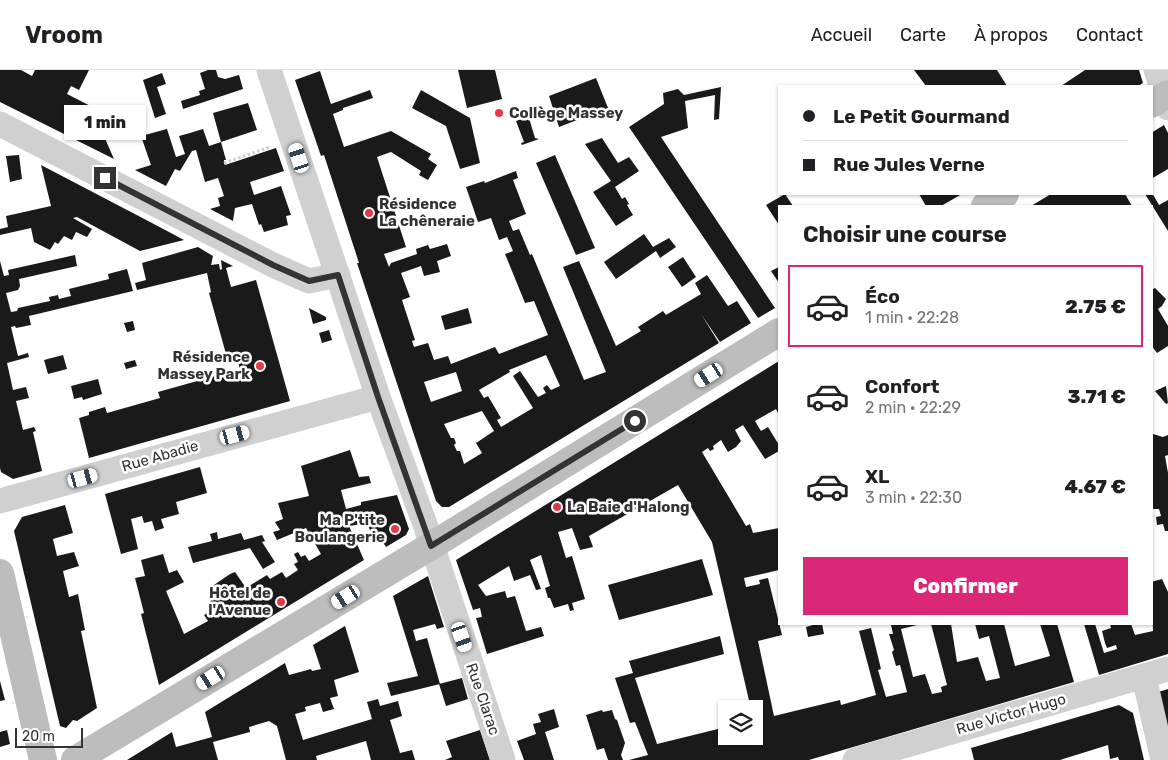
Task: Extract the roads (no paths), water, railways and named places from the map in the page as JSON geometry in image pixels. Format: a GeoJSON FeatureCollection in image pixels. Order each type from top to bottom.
{"type":"FeatureCollection","features":[{"type":"Feature","properties":{"kind":"main road"},"geometry":{"type":"LineString","coordinates":[[987,205],[1004,195]]}},
{"type":"Feature","properties":{"kind":"main road"},"geometry":{"type":"LineString","coordinates":[[75,760],[431,546],[778,333]]}},
{"type":"Feature","properties":{"kind":"main road"},"geometry":{"type":"LineString","coordinates":[[0,573],[43,760]]}},
{"type":"Feature","properties":{"kind":"street","name":"Rue Clarac"},"geometry":{"type":"LineString","coordinates":[[269,70],[378,397],[431,546],[503,760]]}},
{"type":"Feature","properties":{"kind":"street"},"geometry":{"type":"LineString","coordinates":[[1156,70],[1163,100]]}},
{"type":"Feature","properties":{"kind":"street"},"geometry":{"type":"LineString","coordinates":[[0,124],[273,265],[309,281],[338,275]]}},
{"type":"Feature","properties":{"kind":"street","name":"Rue Abadie"},"geometry":{"type":"LineString","coordinates":[[0,501],[378,397]]}},
{"type":"Feature","properties":{"kind":"street","name":"Rue Victor Hugo"},"geometry":{"type":"LineString","coordinates":[[855,760],[1168,669]]}},
{"type":"Feature","properties":{"kind":"street"},"geometry":{"type":"LineString","coordinates":[[1144,677],[1163,760]]}},
{"type":"Feature","properties":{"kind":"place","name":"Collège Massey"},"geometry":{"type":"Point","coordinates":[499,113]}},
{"type":"Feature","properties":{"kind":"place","name":"Résidence La chêneraie"},"geometry":{"type":"Point","coordinates":[369,213]}},
{"type":"Feature","properties":{"kind":"place","name":"Résidence Massey Park"},"geometry":{"type":"Point","coordinates":[260,366]}},
{"type":"Feature","properties":{"kind":"place","name":"La Baie d'Halong"},"geometry":{"type":"Point","coordinates":[557,507]}},
{"type":"Feature","properties":{"kind":"place","name":"Ma P'tite Boulangerie"},"geometry":{"type":"Point","coordinates":[395,529]}},
{"type":"Feature","properties":{"kind":"place","name":"Hôtel de l'Avenue"},"geometry":{"type":"Point","coordinates":[281,602]}}]}
